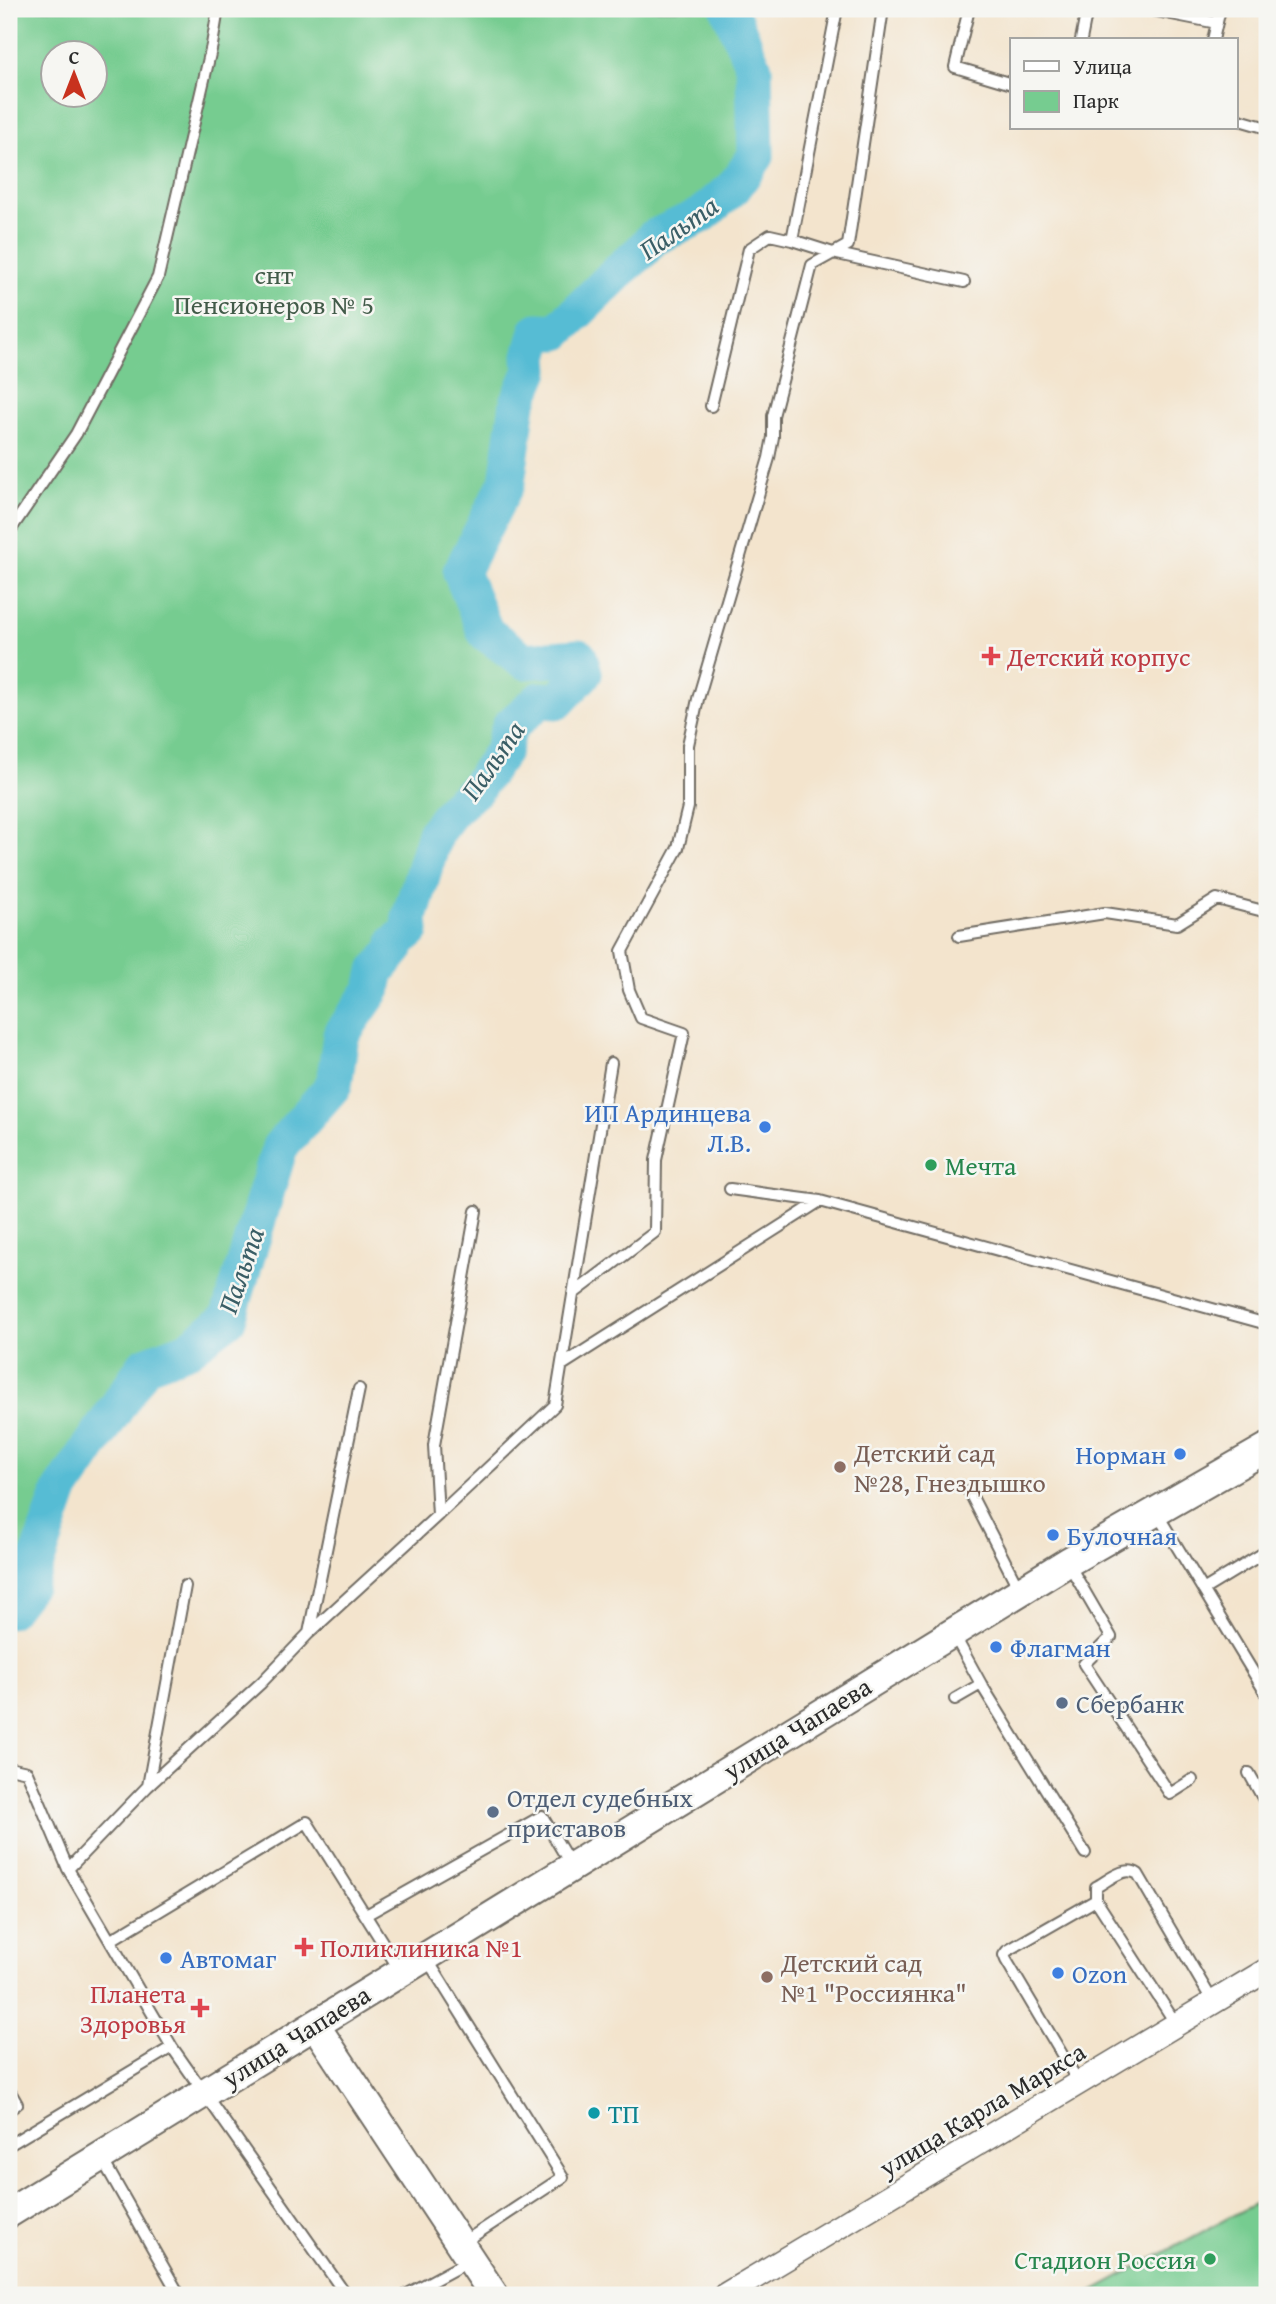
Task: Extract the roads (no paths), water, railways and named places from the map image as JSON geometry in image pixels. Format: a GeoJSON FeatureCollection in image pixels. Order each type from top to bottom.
{"type":"FeatureCollection","features":[{"type":"Feature","properties":{"kind":"street","name":"улица Чапаева"},"geometry":{"type":"LineString","coordinates":[[9,2214],[1020,1591],[1267,1448]]}},
{"type":"Feature","properties":{"kind":"street","name":"улица Карла Маркса"},"geometry":{"type":"LineString","coordinates":[[725,2295],[1267,1970]]}},
{"type":"Feature","properties":{"kind":"street"},"geometry":{"type":"LineString","coordinates":[[316,2025],[494,2295]]}},
{"type":"Feature","properties":{"kind":"lane"},"geometry":{"type":"LineString","coordinates":[[9,532],[76,434],[158,277],[218,9]]}},
{"type":"Feature","properties":{"kind":"lane"},"geometry":{"type":"LineString","coordinates":[[792,240],[837,9]]}},
{"type":"Feature","properties":{"kind":"lane"},"geometry":{"type":"LineString","coordinates":[[573,1294],[655,1232],[656,1160],[684,1033],[641,1018],[628,990],[622,951],[678,848],[688,807],[688,745],[698,699],[769,458],[773,416],[812,265],[848,245],[883,9]]}},
{"type":"Feature","properties":{"kind":"lane"},"geometry":{"type":"LineString","coordinates":[[969,9],[955,67],[1010,83]]}},
{"type":"Feature","properties":{"kind":"lane"},"geometry":{"type":"LineString","coordinates":[[1081,38],[1087,9]]}},
{"type":"Feature","properties":{"kind":"lane"},"geometry":{"type":"LineString","coordinates":[[1146,9],[1217,23]]}},
{"type":"Feature","properties":{"kind":"lane"},"geometry":{"type":"LineString","coordinates":[[1213,38],[1220,9]]}},
{"type":"Feature","properties":{"kind":"lane"},"geometry":{"type":"LineString","coordinates":[[1238,120],[1267,128]]}},
{"type":"Feature","properties":{"kind":"lane"},"geometry":{"type":"LineString","coordinates":[[711,406],[748,249],[770,235],[833,253],[964,282]]}},
{"type":"Feature","properties":{"kind":"lane"},"geometry":{"type":"LineString","coordinates":[[959,936],[1105,913],[1177,924],[1217,899],[1267,912]]}},
{"type":"Feature","properties":{"kind":"lane"},"geometry":{"type":"LineString","coordinates":[[68,1869],[148,1786],[555,1405],[611,1063]]}},
{"type":"Feature","properties":{"kind":"lane"},"geometry":{"type":"LineString","coordinates":[[730,1189],[820,1201],[1267,1324]]}},
{"type":"Feature","properties":{"kind":"lane"},"geometry":{"type":"LineString","coordinates":[[562,1365],[820,1201]]}},
{"type":"Feature","properties":{"kind":"lane"},"geometry":{"type":"LineString","coordinates":[[438,1515],[433,1445],[475,1211]]}},
{"type":"Feature","properties":{"kind":"lane"},"geometry":{"type":"LineString","coordinates":[[309,1633],[359,1389]]}},
{"type":"Feature","properties":{"kind":"lane"},"geometry":{"type":"LineString","coordinates":[[969,1491],[1020,1591]]}},
{"type":"Feature","properties":{"kind":"lane"},"geometry":{"type":"LineString","coordinates":[[1156,1512],[1267,1695]]}},
{"type":"Feature","properties":{"kind":"lane"},"geometry":{"type":"LineString","coordinates":[[1203,1590],[1267,1551]]}},
{"type":"Feature","properties":{"kind":"lane"},"geometry":{"type":"LineString","coordinates":[[1068,1562],[1111,1637],[1084,1664],[1170,1794],[1192,1780]]}},
{"type":"Feature","properties":{"kind":"lane"},"geometry":{"type":"LineString","coordinates":[[148,1786],[185,1586]]}},
{"type":"Feature","properties":{"kind":"lane"},"geometry":{"type":"LineString","coordinates":[[953,1632],[981,1684],[1085,1853]]}},
{"type":"Feature","properties":{"kind":"lane"},"geometry":{"type":"LineString","coordinates":[[955,1699],[981,1684]]}},
{"type":"Feature","properties":{"kind":"lane"},"geometry":{"type":"LineString","coordinates":[[9,1768],[27,1772],[68,1869],[172,2047],[346,2295]]}},
{"type":"Feature","properties":{"kind":"lane"},"geometry":{"type":"LineString","coordinates":[[1249,1773],[1267,1805]]}},
{"type":"Feature","properties":{"kind":"lane"},"geometry":{"type":"LineString","coordinates":[[366,1915],[542,1815],[572,1867]]}},
{"type":"Feature","properties":{"kind":"lane"},"geometry":{"type":"LineString","coordinates":[[111,1940],[307,1822],[401,1972]]}},
{"type":"Feature","properties":{"kind":"lane"},"geometry":{"type":"LineString","coordinates":[[1176,2024],[1096,1899],[1096,1887],[1124,1871],[1132,1870],[1138,1874],[1213,2002]]}},
{"type":"Feature","properties":{"kind":"lane"},"geometry":{"type":"LineString","coordinates":[[1079,2083],[1004,1955],[1096,1899]]}},
{"type":"Feature","properties":{"kind":"lane"},"geometry":{"type":"LineString","coordinates":[[406,2295],[562,2177],[426,1957]]}},
{"type":"Feature","properties":{"kind":"lane"},"geometry":{"type":"LineString","coordinates":[[9,2145],[172,2047]]}},
{"type":"Feature","properties":{"kind":"lane"},"geometry":{"type":"LineString","coordinates":[[9,2090],[17,2104],[9,2110]]}},
{"type":"Feature","properties":{"kind":"lane"},"geometry":{"type":"LineString","coordinates":[[101,2157],[177,2291]]}},
{"type":"Feature","properties":{"kind":"waterway","name":"Пальта"},"geometry":{"type":"LineString","coordinates":[[9,1610],[29,1584],[61,1491],[145,1365],[188,1349],[228,1319],[280,1147],[334,1085],[341,1035],[373,989],[377,971],[396,949],[396,942],[411,931],[410,917],[435,833],[455,807],[475,790],[502,752],[510,726],[540,700],[558,701],[584,673],[579,657],[525,661],[486,633],[461,572],[507,482],[518,403],[532,370],[531,356],[538,331],[557,332],[653,238],[702,215],[734,187],[756,156],[754,68],[729,9]]}},
{"type":"Feature","properties":{"kind":"place","name":"Детский корпус"},"geometry":{"type":"Point","coordinates":[991,656]}},
{"type":"Feature","properties":{"kind":"place","name":"ИП Ардинцева Л.В."},"geometry":{"type":"Point","coordinates":[765,1127]}},
{"type":"Feature","properties":{"kind":"place","name":"Мечта"},"geometry":{"type":"Point","coordinates":[931,1165]}},
{"type":"Feature","properties":{"kind":"place","name":"Норман"},"geometry":{"type":"Point","coordinates":[1180,1454]}},
{"type":"Feature","properties":{"kind":"place","name":"Детский сад №28, Гнездышко"},"geometry":{"type":"Point","coordinates":[840,1467]}},
{"type":"Feature","properties":{"kind":"place","name":"Булочная"},"geometry":{"type":"Point","coordinates":[1053,1535]}},
{"type":"Feature","properties":{"kind":"place","name":"Флагман"},"geometry":{"type":"Point","coordinates":[996,1647]}},
{"type":"Feature","properties":{"kind":"place","name":"Сбербанк"},"geometry":{"type":"Point","coordinates":[1062,1703]}},
{"type":"Feature","properties":{"kind":"place","name":"Отдел судебных приставов"},"geometry":{"type":"Point","coordinates":[493,1812]}},
{"type":"Feature","properties":{"kind":"place","name":"Поликлиника №1"},"geometry":{"type":"Point","coordinates":[304,1947]}},
{"type":"Feature","properties":{"kind":"place","name":"Автомаг"},"geometry":{"type":"Point","coordinates":[166,1958]}},
{"type":"Feature","properties":{"kind":"place","name":"Ozon"},"geometry":{"type":"Point","coordinates":[1058,1973]}},
{"type":"Feature","properties":{"kind":"place","name":"Детский сад №1 \"Россиянка\""},"geometry":{"type":"Point","coordinates":[767,1977]}},
{"type":"Feature","properties":{"kind":"place","name":"Планета Здоровья"},"geometry":{"type":"Point","coordinates":[200,2008]}},
{"type":"Feature","properties":{"kind":"place","name":"ТП"},"geometry":{"type":"Point","coordinates":[594,2113]}},
{"type":"Feature","properties":{"kind":"place","name":"Стадион Россия"},"geometry":{"type":"Point","coordinates":[1210,2259]}},
{"type":"Feature","properties":{"kind":"park label","name":"снт Пенсионеров № 5"},"geometry":{"type":"Point","coordinates":[274,289]}}]}
